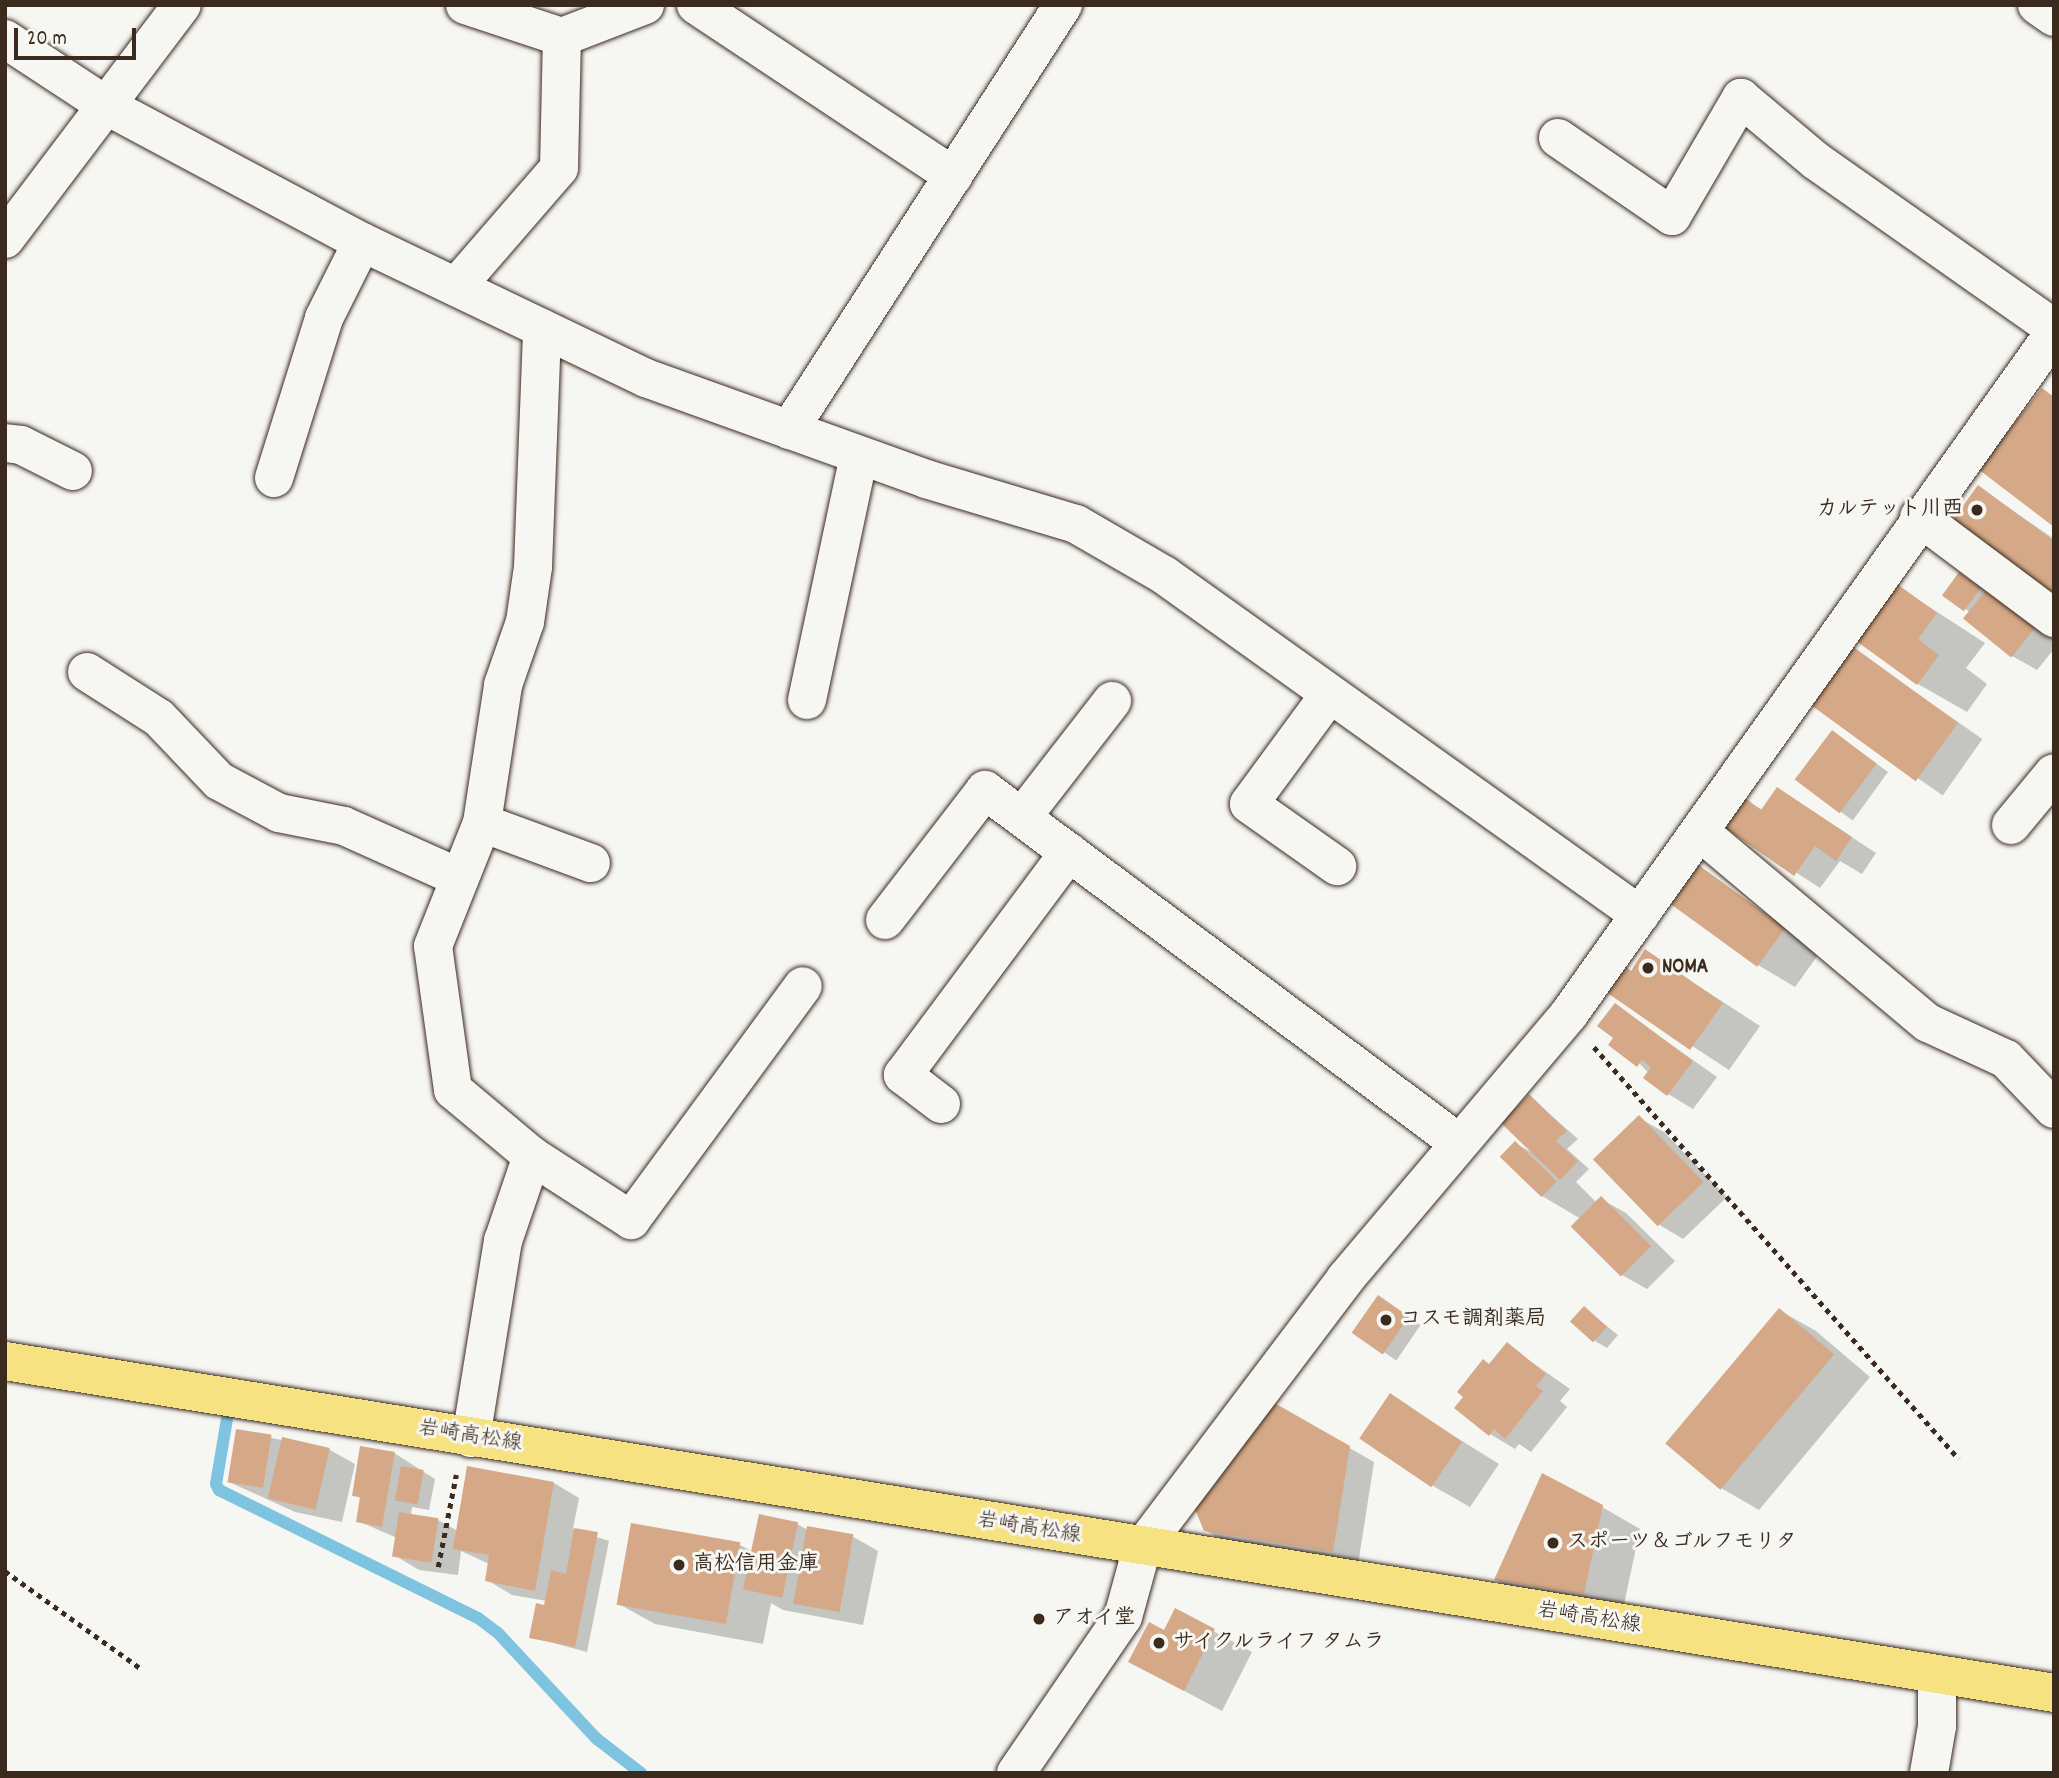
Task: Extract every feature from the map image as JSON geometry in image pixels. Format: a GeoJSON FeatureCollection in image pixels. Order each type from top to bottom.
{"type":"FeatureCollection","features":[{"type":"Feature","properties":{"kind":"main road","name":"岩崎高松線"},"geometry":{"type":"LineString","coordinates":[[5,1361],[1142,1548],[2054,1693]]}},
{"type":"Feature","properties":{"kind":"street"},"geometry":{"type":"LineString","coordinates":[[5,239],[182,5]]}},
{"type":"Feature","properties":{"kind":"street"},"geometry":{"type":"LineString","coordinates":[[465,5],[562,37],[645,5]]}},
{"type":"Feature","properties":{"kind":"street"},"geometry":{"type":"LineString","coordinates":[[696,5],[953,176]]}},
{"type":"Feature","properties":{"kind":"street"},"geometry":{"type":"LineString","coordinates":[[789,430],[1063,5]]}},
{"type":"Feature","properties":{"kind":"street"},"geometry":{"type":"LineString","coordinates":[[2037,5],[2054,17]]}},
{"type":"Feature","properties":{"kind":"street"},"geometry":{"type":"LineString","coordinates":[[456,287],[559,168],[562,37]]}},
{"type":"Feature","properties":{"kind":"street"},"geometry":{"type":"LineString","coordinates":[[5,39],[107,106],[362,242],[646,378],[859,455],[1076,524],[1164,575],[1328,695],[1640,915]]}},
{"type":"Feature","properties":{"kind":"street"},"geometry":{"type":"LineString","coordinates":[[1016,1773],[1124,1617],[1142,1548],[1346,1278],[1569,1014],[1700,832],[1919,517],[2052,337],[1815,161],[1741,98],[1672,216],[1558,138]]}},
{"type":"Feature","properties":{"kind":"street"},"geometry":{"type":"LineString","coordinates":[[274,478],[324,318],[362,242]]}},
{"type":"Feature","properties":{"kind":"street"},"geometry":{"type":"LineString","coordinates":[[542,328],[533,567],[525,622],[503,685],[482,823],[433,946],[453,1090],[532,1156],[631,1220],[803,986]]}},
{"type":"Feature","properties":{"kind":"street"},"geometry":{"type":"LineString","coordinates":[[5,443],[21,445],[73,471]]}},
{"type":"Feature","properties":{"kind":"street"},"geometry":{"type":"LineString","coordinates":[[807,701],[859,455]]}},
{"type":"Feature","properties":{"kind":"street"},"geometry":{"type":"LineString","coordinates":[[1919,517],[2054,618]]}},
{"type":"Feature","properties":{"kind":"street"},"geometry":{"type":"LineString","coordinates":[[87,672],[159,718],[219,780],[279,813],[344,826],[460,878]]}},
{"type":"Feature","properties":{"kind":"street"},"geometry":{"type":"LineString","coordinates":[[1328,695],[1250,804],[1337,866]]}},
{"type":"Feature","properties":{"kind":"street"},"geometry":{"type":"LineString","coordinates":[[1022,817],[1112,701]]}},
{"type":"Feature","properties":{"kind":"street"},"geometry":{"type":"LineString","coordinates":[[2011,825],[2054,773]]}},
{"type":"Feature","properties":{"kind":"street"},"geometry":{"type":"LineString","coordinates":[[885,920],[985,790],[1459,1143]]}},
{"type":"Feature","properties":{"kind":"street"},"geometry":{"type":"LineString","coordinates":[[482,823],[591,863]]}},
{"type":"Feature","properties":{"kind":"street"},"geometry":{"type":"LineString","coordinates":[[1700,832],[1928,1023],[2006,1059],[2054,1109]]}},
{"type":"Feature","properties":{"kind":"street"},"geometry":{"type":"LineString","coordinates":[[941,1104],[903,1075],[1069,852]]}},
{"type":"Feature","properties":{"kind":"street"},"geometry":{"type":"LineString","coordinates":[[467,1437],[503,1241],[532,1156]]}},
{"type":"Feature","properties":{"kind":"street"},"geometry":{"type":"LineString","coordinates":[[1929,1773],[1937,1726],[1937,1674]]}},
{"type":"Feature","properties":{"kind":"path"},"geometry":{"type":"LineString","coordinates":[[1584,1035],[1959,1459]]}},
{"type":"Feature","properties":{"kind":"path"},"geometry":{"type":"LineString","coordinates":[[438,1567],[467,1437]]}},
{"type":"Feature","properties":{"kind":"path"},"geometry":{"type":"LineString","coordinates":[[5,1571],[140,1668]]}},
{"type":"Feature","properties":{"kind":"building"},"geometry":{"type":"Polygon","coordinates":[[[2042,388],[2054,397],[2054,527],[1978,469],[2042,388]]]}},
{"type":"Feature","properties":{"kind":"building"},"geometry":{"type":"Polygon","coordinates":[[[1978,485],[2054,541],[2054,597],[1952,521],[1978,485]]]}},
{"type":"Feature","properties":{"kind":"building"},"geometry":{"type":"Polygon","coordinates":[[[1959,572],[1981,588],[1964,611],[1942,595],[1959,572]]]}},
{"type":"Feature","properties":{"kind":"building"},"geometry":{"type":"Polygon","coordinates":[[[1893,581],[1937,613],[1918,639],[1939,655],[1917,685],[1852,638],[1893,581]]]}},
{"type":"Feature","properties":{"kind":"building"},"geometry":{"type":"Polygon","coordinates":[[[1990,585],[2038,624],[2011,657],[1963,618],[1990,585]]]}},
{"type":"Feature","properties":{"kind":"building"},"geometry":{"type":"Polygon","coordinates":[[[1848,643],[1958,723],[1916,781],[1806,701],[1848,643]]]}},
{"type":"Feature","properties":{"kind":"building"},"geometry":{"type":"Polygon","coordinates":[[[1832,730],[1877,764],[1839,813],[1795,780],[1832,730]]]}},
{"type":"Feature","properties":{"kind":"building"},"geometry":{"type":"Polygon","coordinates":[[[1777,787],[1852,837],[1836,861],[1815,846],[1794,876],[1724,827],[1744,797],[1761,810],[1777,787]]]}},
{"type":"Feature","properties":{"kind":"building"},"geometry":{"type":"Polygon","coordinates":[[[1693,861],[1785,928],[1757,967],[1665,900],[1693,861]]]}},
{"type":"Feature","properties":{"kind":"building"},"geometry":{"type":"Polygon","coordinates":[[[1645,949],[1723,1003],[1690,1050],[1606,992],[1624,965],[1631,971],[1645,949]]]}},
{"type":"Feature","properties":{"kind":"building"},"geometry":{"type":"Polygon","coordinates":[[[1615,1003],[1693,1061],[1667,1096],[1643,1078],[1651,1067],[1642,1060],[1637,1067],[1608,1045],[1613,1038],[1597,1026],[1615,1003]]]}},
{"type":"Feature","properties":{"kind":"building"},"geometry":{"type":"Polygon","coordinates":[[[1529,1094],[1567,1131],[1556,1141],[1578,1161],[1560,1180],[1501,1123],[1529,1094]]]}},
{"type":"Feature","properties":{"kind":"building"},"geometry":{"type":"Polygon","coordinates":[[[1639,1115],[1704,1182],[1658,1226],[1593,1159],[1639,1115]]]}},
{"type":"Feature","properties":{"kind":"building"},"geometry":{"type":"Polygon","coordinates":[[[1515,1141],[1557,1181],[1541,1197],[1500,1157],[1515,1141]]]}},
{"type":"Feature","properties":{"kind":"building"},"geometry":{"type":"Polygon","coordinates":[[[1601,1196],[1651,1246],[1621,1277],[1571,1226],[1601,1196]]]}},
{"type":"Feature","properties":{"kind":"building"},"geometry":{"type":"Polygon","coordinates":[[[1378,1295],[1409,1317],[1383,1354],[1352,1333],[1378,1295]]]}},
{"type":"Feature","properties":{"kind":"building"},"geometry":{"type":"Polygon","coordinates":[[[1584,1306],[1607,1327],[1593,1342],[1570,1322],[1584,1306]]]}},
{"type":"Feature","properties":{"kind":"building"},"geometry":{"type":"Polygon","coordinates":[[[1779,1308],[1834,1354],[1720,1490],[1665,1444],[1779,1308]]]}},
{"type":"Feature","properties":{"kind":"building"},"geometry":{"type":"Polygon","coordinates":[[[1507,1342],[1546,1374],[1536,1386],[1543,1391],[1505,1439],[1494,1429],[1489,1436],[1454,1408],[1463,1397],[1457,1392],[1483,1359],[1489,1364],[1507,1342]]]}},
{"type":"Feature","properties":{"kind":"building"},"geometry":{"type":"Polygon","coordinates":[[[1390,1393],[1462,1442],[1431,1487],[1359,1439],[1390,1393]]]}},
{"type":"Feature","properties":{"kind":"building"},"geometry":{"type":"Polygon","coordinates":[[[1271,1401],[1350,1446],[1333,1552],[1204,1531],[1194,1507],[1271,1401]]]}},
{"type":"Feature","properties":{"kind":"building"},"geometry":{"type":"Polygon","coordinates":[[[236,1429],[272,1435],[263,1488],[228,1482],[236,1429]]]}},
{"type":"Feature","properties":{"kind":"building"},"geometry":{"type":"Polygon","coordinates":[[[282,1437],[330,1448],[316,1509],[268,1498],[282,1437]]]}},
{"type":"Feature","properties":{"kind":"building"},"geometry":{"type":"Polygon","coordinates":[[[360,1446],[395,1452],[382,1527],[356,1522],[360,1497],[352,1496],[360,1446]]]}},
{"type":"Feature","properties":{"kind":"building"},"geometry":{"type":"Polygon","coordinates":[[[401,1466],[424,1470],[418,1504],[395,1500],[401,1466]]]}},
{"type":"Feature","properties":{"kind":"building"},"geometry":{"type":"Polygon","coordinates":[[[467,1466],[554,1482],[535,1591],[485,1581],[489,1555],[453,1549],[467,1466]]]}},
{"type":"Feature","properties":{"kind":"building","name":"スポーツ＆ゴルフモリタ"},"geometry":{"type":"Polygon","coordinates":[[[1542,1473],[1603,1505],[1584,1594],[1494,1580],[1542,1473]]]}},
{"type":"Feature","properties":{"kind":"building"},"geometry":{"type":"Polygon","coordinates":[[[399,1512],[439,1518],[431,1563],[392,1556],[399,1512]]]}},
{"type":"Feature","properties":{"kind":"building"},"geometry":{"type":"Polygon","coordinates":[[[759,1514],[798,1522],[782,1598],[743,1589],[759,1514]]]}},
{"type":"Feature","properties":{"kind":"building"},"geometry":{"type":"Polygon","coordinates":[[[631,1523],[740,1542],[726,1624],[617,1605],[631,1523]]]}},
{"type":"Feature","properties":{"kind":"building"},"geometry":{"type":"Polygon","coordinates":[[[807,1526],[853,1534],[840,1612],[793,1604],[807,1526]]]}},
{"type":"Feature","properties":{"kind":"building"},"geometry":{"type":"Polygon","coordinates":[[[574,1528],[598,1532],[575,1647],[529,1638],[536,1603],[544,1605],[551,1570],[566,1574],[574,1528]]]}},
{"type":"Feature","properties":{"kind":"building"},"geometry":{"type":"Polygon","coordinates":[[[1175,1608],[1215,1629],[1184,1691],[1128,1662],[1149,1622],[1164,1630],[1175,1608]]]}},
{"type":"Feature","properties":{"kind":"waterway"},"geometry":{"type":"LineString","coordinates":[[227,1419],[216,1484],[219,1490],[478,1618],[498,1633],[597,1739],[641,1773]]}},
{"type":"Feature","properties":{"kind":"place","name":"カルテット川西"},"geometry":{"type":"Point","coordinates":[1977,510]}},
{"type":"Feature","properties":{"kind":"place","name":"NOMA"},"geometry":{"type":"Point","coordinates":[1648,968]}},
{"type":"Feature","properties":{"kind":"place","name":"コスモ調剤薬局"},"geometry":{"type":"Point","coordinates":[1386,1320]}},
{"type":"Feature","properties":{"kind":"place","name":"スポーツ＆ゴルフモリタ"},"geometry":{"type":"Point","coordinates":[1553,1543]}},
{"type":"Feature","properties":{"kind":"place","name":"高松信用金庫"},"geometry":{"type":"Point","coordinates":[679,1565]}},
{"type":"Feature","properties":{"kind":"place","name":"アオイ堂"},"geometry":{"type":"Point","coordinates":[1039,1619]}},
{"type":"Feature","properties":{"kind":"place","name":"サイクルライフ タムラ"},"geometry":{"type":"Point","coordinates":[1159,1643]}}]}
